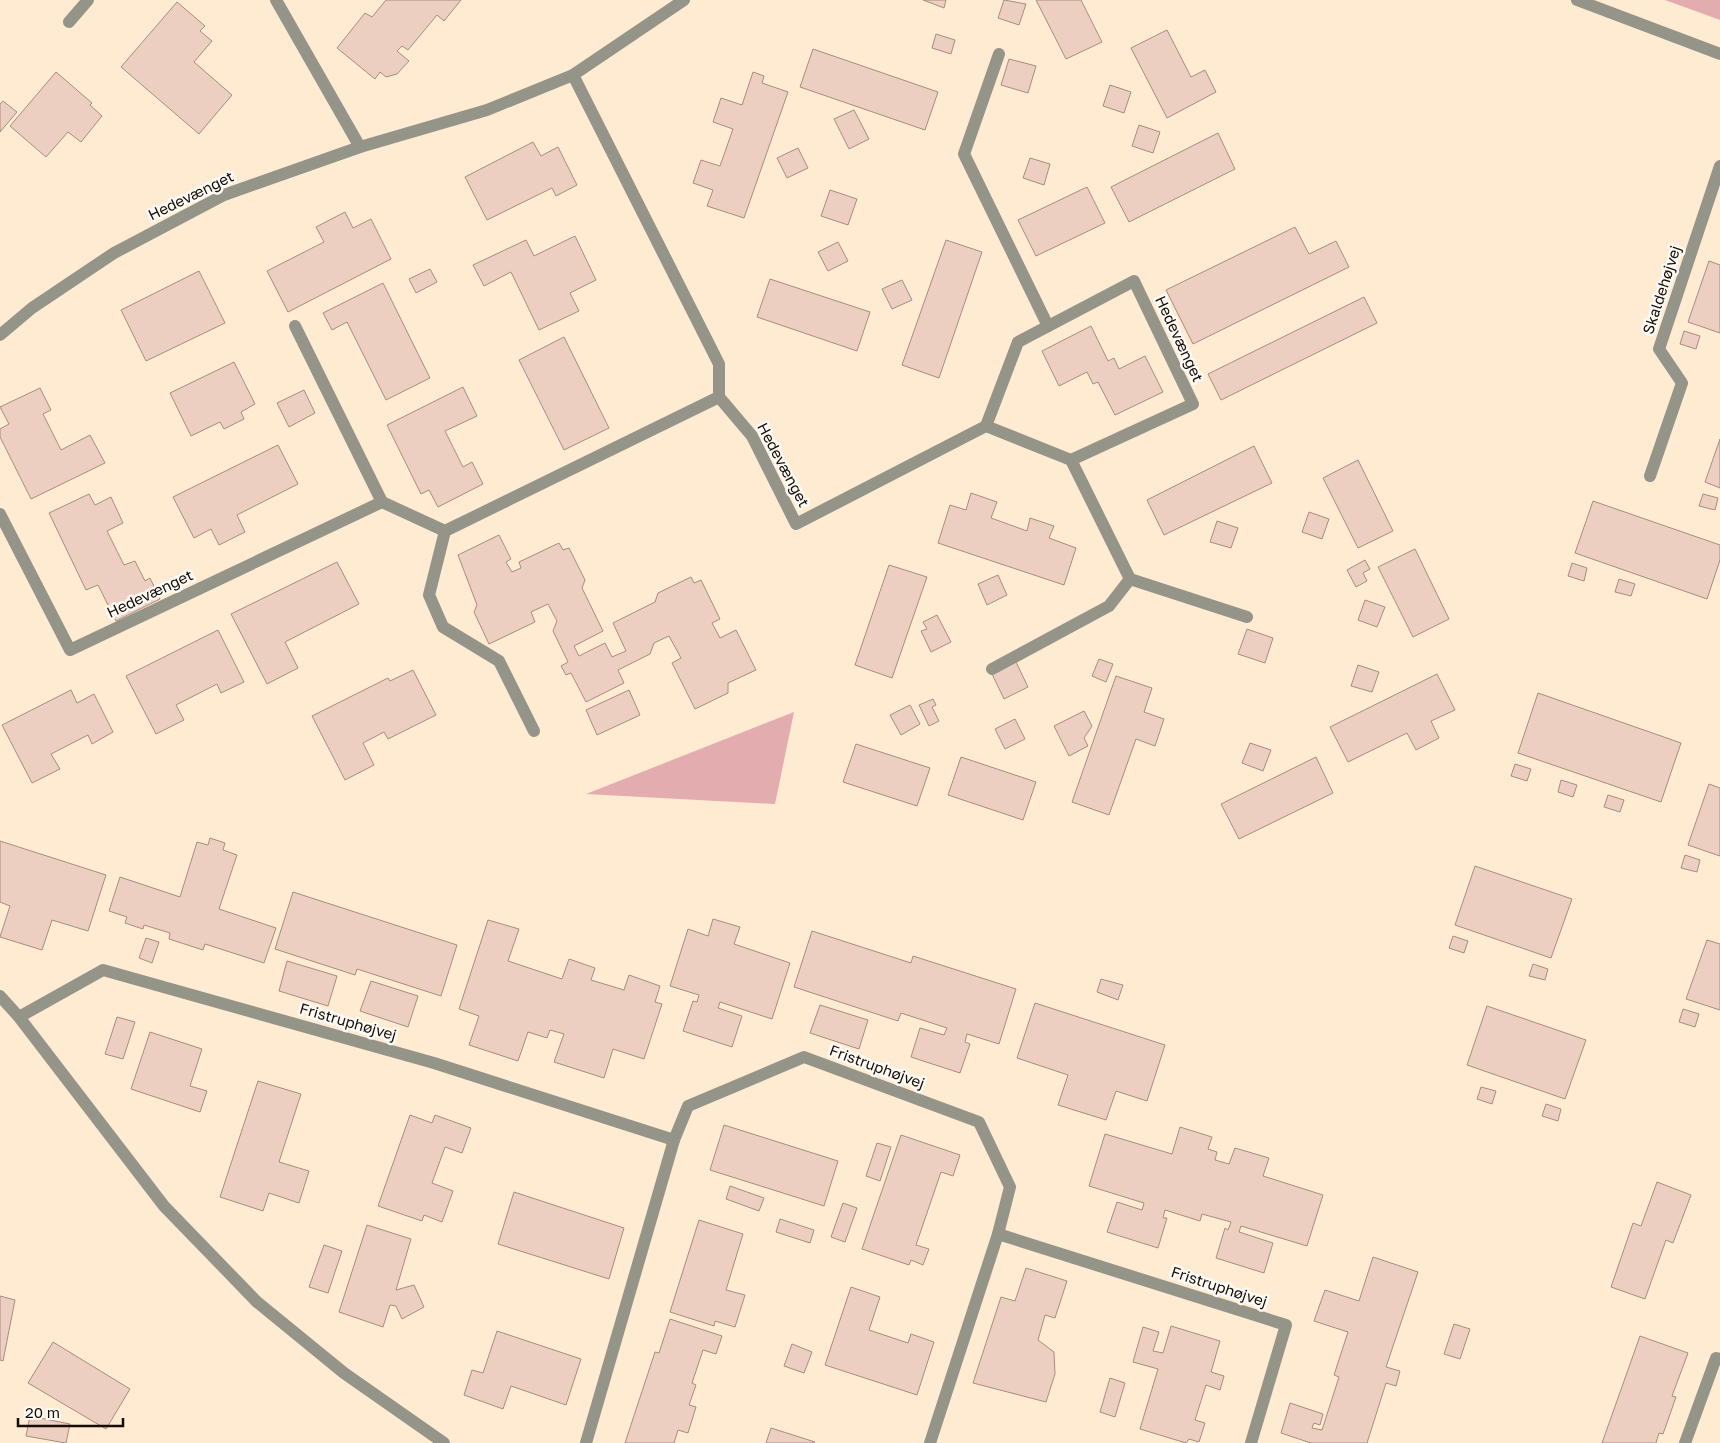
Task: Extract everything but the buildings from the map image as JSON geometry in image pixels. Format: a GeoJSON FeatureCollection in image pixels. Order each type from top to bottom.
{"type":"FeatureCollection","features":[{"type":"Feature","properties":{"kind":"street"},"geometry":{"type":"LineString","coordinates":[[69,22],[88,0]]}},
{"type":"Feature","properties":{"kind":"street"},"geometry":{"type":"LineString","coordinates":[[276,0],[360,147]]}},
{"type":"Feature","properties":{"kind":"street","name":"Hedevænget"},"geometry":{"type":"LineString","coordinates":[[0,335],[32,308],[114,253],[224,194],[360,147],[487,110],[573,75],[684,0]]}},
{"type":"Feature","properties":{"kind":"street"},"geometry":{"type":"LineString","coordinates":[[1577,0],[1720,54]]}},
{"type":"Feature","properties":{"kind":"street"},"geometry":{"type":"LineString","coordinates":[[999,54],[964,154],[1048,326]]}},
{"type":"Feature","properties":{"kind":"street"},"geometry":{"type":"LineString","coordinates":[[534,732],[499,661],[443,628],[429,595],[445,531],[719,397],[719,364],[573,75]]}},
{"type":"Feature","properties":{"kind":"street","name":"Skaldehøjvej"},"geometry":{"type":"LineString","coordinates":[[1650,476],[1682,383],[1660,348],[1720,166]]}},
{"type":"Feature","properties":{"kind":"street","name":"Hedevænget"},"geometry":{"type":"LineString","coordinates":[[719,397],[752,436],[796,524],[986,426],[1018,342],[1134,281],[1193,404],[1071,460]]}},
{"type":"Feature","properties":{"kind":"street"},"geometry":{"type":"LineString","coordinates":[[295,326],[382,502],[445,531]]}},
{"type":"Feature","properties":{"kind":"street"},"geometry":{"type":"LineString","coordinates":[[986,426],[1071,460],[1130,579],[1247,617]]}},
{"type":"Feature","properties":{"kind":"street","name":"Hedevænget"},"geometry":{"type":"LineString","coordinates":[[0,514],[70,650],[382,502]]}},
{"type":"Feature","properties":{"kind":"street"},"geometry":{"type":"LineString","coordinates":[[992,669],[1108,606],[1130,579]]}},
{"type":"Feature","properties":{"kind":"street","name":"Fristruphøjvej"},"geometry":{"type":"LineString","coordinates":[[19,1017],[103,970],[434,1063],[674,1140]]}},
{"type":"Feature","properties":{"kind":"street"},"geometry":{"type":"LineString","coordinates":[[0,996],[19,1017],[164,1206],[257,1302],[344,1373],[444,1443]]}},
{"type":"Feature","properties":{"kind":"street","name":"Fristruphøjvej"},"geometry":{"type":"LineString","coordinates":[[586,1443],[674,1140],[688,1106],[804,1057],[979,1122],[1010,1187],[998,1234],[930,1443]]}},
{"type":"Feature","properties":{"kind":"street","name":"Fristruphøjvej"},"geometry":{"type":"LineString","coordinates":[[998,1234],[1286,1325],[1251,1443]]}},
{"type":"Feature","properties":{"kind":"street"},"geometry":{"type":"LineString","coordinates":[[1685,1443],[1716,1358],[1720,1359]]}},
{"type":"Feature","properties":{"kind":"shaded area"},"geometry":{"type":"Polygon","coordinates":[[[1665,0],[1720,0],[1720,20],[1665,0]]]}},
{"type":"Feature","properties":{"kind":"shaded area"},"geometry":{"type":"Polygon","coordinates":[[[794,712],[775,804],[586,794],[794,712]]]}}]}
